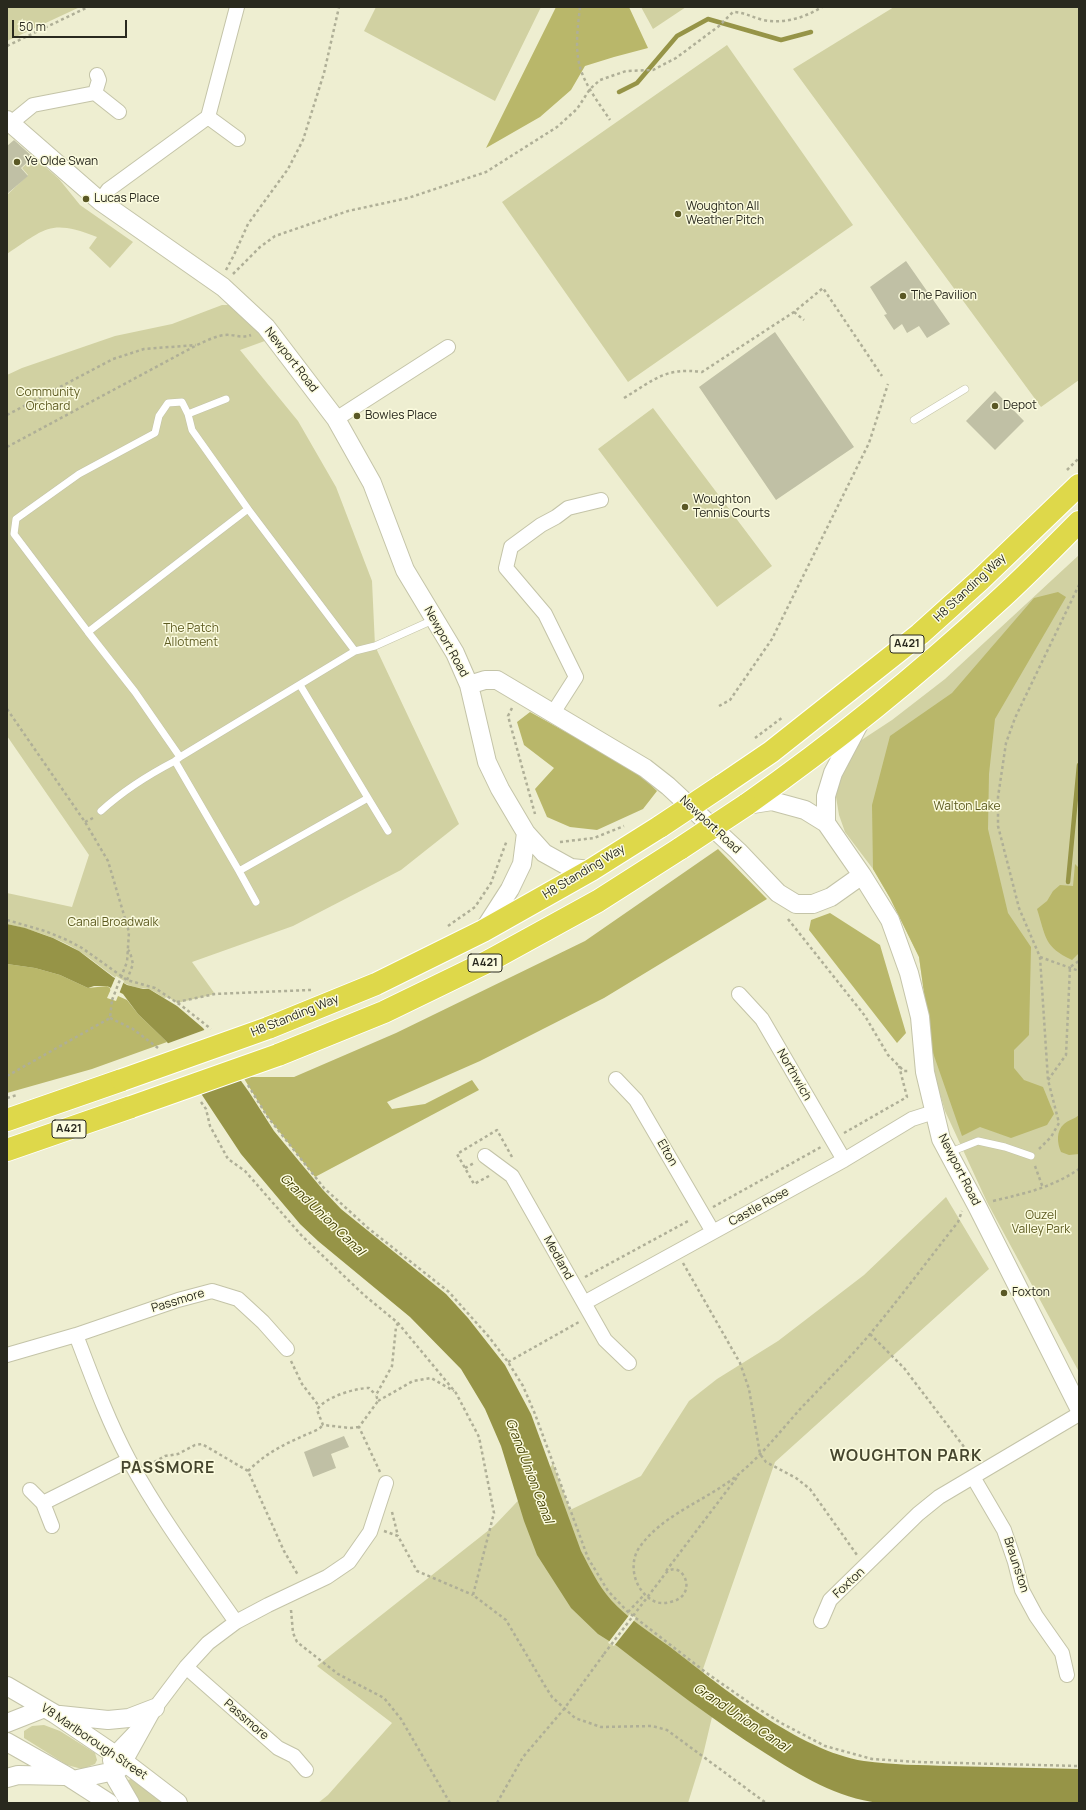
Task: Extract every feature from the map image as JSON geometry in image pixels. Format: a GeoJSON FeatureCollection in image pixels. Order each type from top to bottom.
{"type":"FeatureCollection","features":[{"type":"Feature","properties":{"kind":"highway","name":"H8 Standing Way"},"geometry":{"type":"LineString","coordinates":[[7,1120],[268,1028],[376,984],[483,931],[591,870],[661,826],[771,752],[920,634],[980,580],[1071,480]]}},
{"type":"Feature","properties":{"kind":"highway","name":"A421"},"geometry":{"type":"LineString","coordinates":[[7,1150],[278,1055],[384,1012],[489,961],[598,901],[746,805],[861,720],[929,664],[997,602],[1079,522]]}},
{"type":"Feature","properties":{"kind":"street"},"geometry":{"type":"LineString","coordinates":[[100,201],[108,190],[208,117],[237,7]]}},
{"type":"Feature","properties":{"kind":"street"},"geometry":{"type":"LineString","coordinates":[[95,93],[99,80],[97,75]]}},
{"type":"Feature","properties":{"kind":"street"},"geometry":{"type":"LineString","coordinates":[[9,122],[33,104],[95,93],[119,112]]}},
{"type":"Feature","properties":{"kind":"street"},"geometry":{"type":"LineString","coordinates":[[208,117],[238,140]]}},
{"type":"Feature","properties":{"kind":"street","name":"Newport Road"},"geometry":{"type":"LineString","coordinates":[[9,122],[100,201],[220,285],[266,327],[336,419],[372,483],[405,570],[454,654],[469,685],[487,762],[500,789],[524,829],[544,853],[571,868],[591,870]]}},
{"type":"Feature","properties":{"kind":"street"},"geometry":{"type":"LineString","coordinates":[[336,419],[448,347]]}},
{"type":"Feature","properties":{"kind":"street"},"geometry":{"type":"LineString","coordinates":[[553,713],[576,676],[545,614],[506,568],[511,547],[541,525],[556,518],[568,508],[601,500]]}},
{"type":"Feature","properties":{"kind":"street","name":"Newport Road"},"geometry":{"type":"LineString","coordinates":[[469,685],[484,680],[498,680],[645,768],[668,786],[738,851],[778,893],[796,904],[813,904],[831,897],[862,875]]}},
{"type":"Feature","properties":{"kind":"street"},"geometry":{"type":"LineString","coordinates":[[826,824],[826,796],[833,773],[861,720]]}},
{"type":"Feature","properties":{"kind":"street"},"geometry":{"type":"LineString","coordinates":[[746,805],[772,801],[805,810],[826,824]]}},
{"type":"Feature","properties":{"kind":"street","name":"Newport Road"},"geometry":{"type":"LineString","coordinates":[[826,824],[862,875],[890,920],[909,973],[920,1017],[926,1072],[941,1139],[977,1206],[1079,1408]]}},
{"type":"Feature","properties":{"kind":"street"},"geometry":{"type":"LineString","coordinates":[[483,931],[510,890],[522,864],[524,829]]}},
{"type":"Feature","properties":{"kind":"street","name":"Northwich"},"geometry":{"type":"LineString","coordinates":[[739,994],[762,1019],[844,1160]]}},
{"type":"Feature","properties":{"kind":"street","name":"Elton"},"geometry":{"type":"LineString","coordinates":[[616,1079],[636,1100],[713,1232]]}},
{"type":"Feature","properties":{"kind":"street","name":"Castle Rose"},"geometry":{"type":"LineString","coordinates":[[584,1303],[844,1160],[912,1119],[934,1112]]}},
{"type":"Feature","properties":{"kind":"street","name":"Medland"},"geometry":{"type":"LineString","coordinates":[[485,1156],[512,1176],[605,1340],[630,1363]]}},
{"type":"Feature","properties":{"kind":"street","name":"Passmore"},"geometry":{"type":"LineString","coordinates":[[7,1355],[76,1335],[178,1300],[212,1291],[238,1299],[263,1322],[287,1349]]}},
{"type":"Feature","properties":{"kind":"street"},"geometry":{"type":"LineString","coordinates":[[76,1335],[107,1414],[132,1466],[163,1518],[236,1622]]}},
{"type":"Feature","properties":{"kind":"street","name":"Foxton"},"geometry":{"type":"LineString","coordinates":[[821,1621],[830,1600],[918,1514],[939,1497],[1079,1414]]}},
{"type":"Feature","properties":{"kind":"street"},"geometry":{"type":"LineString","coordinates":[[43,1503],[132,1466]]}},
{"type":"Feature","properties":{"kind":"street","name":"Braunston"},"geometry":{"type":"LineString","coordinates":[[978,1474],[1004,1530],[1015,1562],[1022,1590],[1036,1616],[1062,1652],[1067,1675]]}},
{"type":"Feature","properties":{"kind":"street"},"geometry":{"type":"LineString","coordinates":[[7,1778],[18,1775],[70,1778],[118,1763],[186,1667],[208,1643],[236,1622],[268,1605],[306,1589],[327,1578],[349,1562],[370,1532],[386,1483]]}},
{"type":"Feature","properties":{"kind":"street"},"geometry":{"type":"LineString","coordinates":[[30,1490],[43,1503],[52,1526]]}},
{"type":"Feature","properties":{"kind":"street","name":"Passmore"},"geometry":{"type":"LineString","coordinates":[[186,1667],[278,1748],[294,1756],[306,1770]]}},
{"type":"Feature","properties":{"kind":"street","name":"V8 Marlborough Street"},"geometry":{"type":"LineString","coordinates":[[7,1686],[50,1711],[118,1763],[178,1803]]}},
{"type":"Feature","properties":{"kind":"street"},"geometry":{"type":"LineString","coordinates":[[7,1723],[50,1711],[108,1720],[129,1718],[152,1713]]}},
{"type":"Feature","properties":{"kind":"street"},"geometry":{"type":"LineString","coordinates":[[7,1742],[70,1778],[109,1803]]}},
{"type":"Feature","properties":{"kind":"street"},"geometry":{"type":"LineString","coordinates":[[118,1763],[130,1803]]}},
{"type":"Feature","properties":{"kind":"lane"},"geometry":{"type":"LineString","coordinates":[[914,420],[965,389]]}},
{"type":"Feature","properties":{"kind":"lane"},"geometry":{"type":"LineString","coordinates":[[188,414],[226,399]]}},
{"type":"Feature","properties":{"kind":"lane"},"geometry":{"type":"LineString","coordinates":[[256,902],[178,759],[135,692],[14,534],[16,519],[79,474],[155,433],[159,416],[168,403],[182,402],[188,414],[192,430],[248,509],[355,651]]}},
{"type":"Feature","properties":{"kind":"lane"},"geometry":{"type":"LineString","coordinates":[[88,632],[248,509]]}},
{"type":"Feature","properties":{"kind":"lane"},"geometry":{"type":"LineString","coordinates":[[101,811],[116,798],[147,776],[178,759],[355,651],[375,646],[433,620]]}},
{"type":"Feature","properties":{"kind":"lane"},"geometry":{"type":"LineString","coordinates":[[300,685],[388,830]]}},
{"type":"Feature","properties":{"kind":"lane"},"geometry":{"type":"LineString","coordinates":[[239,871],[368,798]]}},
{"type":"Feature","properties":{"kind":"lane"},"geometry":{"type":"LineString","coordinates":[[948,1153],[978,1141],[1005,1147],[1031,1156]]}},
{"type":"Feature","properties":{"kind":"path"},"geometry":{"type":"LineString","coordinates":[[7,46],[88,7]]}},
{"type":"Feature","properties":{"kind":"path"},"geometry":{"type":"LineString","coordinates":[[220,285],[248,224],[288,169],[303,140],[324,73],[339,7]]}},
{"type":"Feature","properties":{"kind":"path"},"geometry":{"type":"LineString","coordinates":[[580,7],[576,42],[579,64],[590,89],[610,120]]}},
{"type":"Feature","properties":{"kind":"path"},"geometry":{"type":"LineString","coordinates":[[220,285],[260,247],[275,236],[348,211],[408,198],[486,172],[557,127],[578,109],[590,89],[600,80],[626,71],[653,70],[676,58],[719,26],[732,12],[740,12],[764,20],[794,20],[812,13],[822,7]]}},
{"type":"Feature","properties":{"kind":"path"},"geometry":{"type":"LineString","coordinates":[[624,398],[662,375],[684,370],[702,372],[794,312],[823,288],[882,376]]}},
{"type":"Feature","properties":{"kind":"path"},"geometry":{"type":"LineString","coordinates":[[794,312],[804,320]]}},
{"type":"Feature","properties":{"kind":"path"},"geometry":{"type":"LineString","coordinates":[[7,447],[197,345],[215,337],[226,335],[248,336],[266,327]]}},
{"type":"Feature","properties":{"kind":"path"},"geometry":{"type":"LineString","coordinates":[[7,415],[113,359],[144,349],[197,345]]}},
{"type":"Feature","properties":{"kind":"path"},"geometry":{"type":"LineString","coordinates":[[720,706],[730,700],[772,640],[869,443],[888,384]]}},
{"type":"Feature","properties":{"kind":"path"},"geometry":{"type":"LineString","coordinates":[[1071,480],[1079,458]]}},
{"type":"Feature","properties":{"kind":"path"},"geometry":{"type":"LineString","coordinates":[[1043,1188],[1031,1156],[1051,1137],[1059,1123],[1048,1080],[1040,956],[1020,908],[998,826],[998,797],[999,782],[1006,743],[1015,718],[1079,585]]}},
{"type":"Feature","properties":{"kind":"path"},"geometry":{"type":"LineString","coordinates":[[446,928],[475,907],[491,883],[507,840],[538,822],[508,716],[520,694]]}},
{"type":"Feature","properties":{"kind":"path"},"geometry":{"type":"LineString","coordinates":[[7,709],[85,822],[108,861],[129,932],[127,962],[112,1000],[110,1018]]}},
{"type":"Feature","properties":{"kind":"path"},"geometry":{"type":"LineString","coordinates":[[750,743],[787,714]]}},
{"type":"Feature","properties":{"kind":"path"},"geometry":{"type":"LineString","coordinates":[[556,841],[563,843],[594,838],[629,824]]}},
{"type":"Feature","properties":{"kind":"path"},"geometry":{"type":"LineString","coordinates":[[787,918],[864,1016],[888,1055],[904,1071],[926,1072]]}},
{"type":"Feature","properties":{"kind":"path"},"geometry":{"type":"LineString","coordinates":[[7,920],[45,931],[68,940],[82,948],[127,980],[155,988],[177,1002],[210,1028],[214,1034]]}},
{"type":"Feature","properties":{"kind":"path"},"geometry":{"type":"LineString","coordinates":[[127,980],[133,964],[130,952],[128,950]]}},
{"type":"Feature","properties":{"kind":"path"},"geometry":{"type":"LineString","coordinates":[[1040,956],[1079,971]]}},
{"type":"Feature","properties":{"kind":"path"},"geometry":{"type":"LineString","coordinates":[[1048,1080],[1066,1055],[1070,968],[1079,961]]}},
{"type":"Feature","properties":{"kind":"path"},"geometry":{"type":"LineString","coordinates":[[177,1002],[215,994],[314,991],[307,996]]}},
{"type":"Feature","properties":{"kind":"path"},"geometry":{"type":"LineString","coordinates":[[110,1018],[133,1029],[156,1044],[160,1050]]}},
{"type":"Feature","properties":{"kind":"path"},"geometry":{"type":"LineString","coordinates":[[7,1076],[110,1018]]}},
{"type":"Feature","properties":{"kind":"path"},"geometry":{"type":"LineString","coordinates":[[573,1284],[907,1097],[899,1066]]}},
{"type":"Feature","properties":{"kind":"path"},"geometry":{"type":"LineString","coordinates":[[247,1084],[267,1116],[324,1188],[368,1228],[448,1292],[489,1337],[508,1362],[523,1386],[535,1414],[588,1558],[608,1591],[628,1612],[708,1674],[754,1706],[781,1723],[825,1746],[872,1759],[918,1762],[1079,1766]]}},
{"type":"Feature","properties":{"kind":"path"},"geometry":{"type":"LineString","coordinates":[[198,1098],[206,1108],[210,1126],[228,1159],[244,1170],[302,1236],[364,1295],[398,1323],[456,1393],[479,1438],[494,1513],[473,1595]]}},
{"type":"Feature","properties":{"kind":"path"},"geometry":{"type":"LineString","coordinates":[[497,1803],[523,1757],[564,1709],[740,1474],[870,1334],[958,1222],[961,1211],[1043,1188],[1062,1180],[1079,1168]]}},
{"type":"Feature","properties":{"kind":"path"},"geometry":{"type":"LineString","coordinates":[[666,1233],[740,1362],[749,1389],[760,1454],[766,1462],[796,1478],[810,1489],[865,1567]]}},
{"type":"Feature","properties":{"kind":"path"},"geometry":{"type":"LineString","coordinates":[[508,1362],[591,1315]]}},
{"type":"Feature","properties":{"kind":"path"},"geometry":{"type":"LineString","coordinates":[[376,1395],[392,1366],[396,1327],[398,1323]]}},
{"type":"Feature","properties":{"kind":"path"},"geometry":{"type":"LineString","coordinates":[[870,1334],[904,1368],[978,1474]]}},
{"type":"Feature","properties":{"kind":"path"},"geometry":{"type":"LineString","coordinates":[[287,1349],[296,1374],[319,1406]]}},
{"type":"Feature","properties":{"kind":"path"},"geometry":{"type":"LineString","coordinates":[[323,1425],[350,1428],[359,1427],[378,1401],[413,1381],[431,1378],[456,1393]]}},
{"type":"Feature","properties":{"kind":"path"},"geometry":{"type":"LineString","coordinates":[[323,1425],[317,1410],[319,1406],[344,1393],[359,1388],[370,1388],[376,1395],[378,1401]]}},
{"type":"Feature","properties":{"kind":"path"},"geometry":{"type":"LineString","coordinates":[[248,1471],[258,1461],[273,1450],[320,1430],[323,1425]]}},
{"type":"Feature","properties":{"kind":"path"},"geometry":{"type":"LineString","coordinates":[[359,1427],[374,1462]]}},
{"type":"Feature","properties":{"kind":"path"},"geometry":{"type":"LineString","coordinates":[[132,1466],[165,1456],[178,1454],[195,1444],[202,1444],[248,1471],[284,1551],[306,1589]]}},
{"type":"Feature","properties":{"kind":"path"},"geometry":{"type":"LineString","coordinates":[[665,1573],[671,1569],[677,1569],[682,1572],[686,1579],[686,1586],[683,1594],[676,1600],[667,1603],[656,1602],[644,1595],[635,1577],[634,1560],[638,1549],[654,1532],[666,1523],[740,1474]]}},
{"type":"Feature","properties":{"kind":"path"},"geometry":{"type":"LineString","coordinates":[[370,1532],[386,1532],[398,1536],[417,1571],[473,1595],[506,1620],[544,1686],[564,1709],[575,1718],[602,1727],[652,1726],[667,1730],[766,1803]]}},
{"type":"Feature","properties":{"kind":"path"},"geometry":{"type":"LineString","coordinates":[[628,1612],[644,1595]]}},
{"type":"Feature","properties":{"kind":"path"},"geometry":{"type":"LineString","coordinates":[[290,1596],[291,1622],[293,1633],[297,1642],[338,1674],[384,1698],[401,1719],[450,1803]]}},
{"type":"Feature","properties":{"kind":"green space"},"geometry":{"type":"Polygon","coordinates":[[[7,7],[80,7],[7,41],[7,7]]]}},
{"type":"Feature","properties":{"kind":"green space"},"geometry":{"type":"Polygon","coordinates":[[[376,7],[541,7],[495,101],[364,31],[376,7]]]}},
{"type":"Feature","properties":{"kind":"green space"},"geometry":{"type":"Polygon","coordinates":[[[556,7],[629,7],[648,48],[585,66],[571,90],[540,117],[486,148],[556,7]]]}},
{"type":"Feature","properties":{"kind":"green space"},"geometry":{"type":"Polygon","coordinates":[[[641,7],[686,7],[653,29],[641,7]]]}},
{"type":"Feature","properties":{"kind":"green space"},"geometry":{"type":"Polygon","coordinates":[[[894,7],[1079,7],[1079,380],[1041,407],[793,69],[894,7]]]}},
{"type":"Feature","properties":{"kind":"green space","name":"Woughton All Weather Pitch"},"geometry":{"type":"Polygon","coordinates":[[[727,45],[853,225],[628,382],[502,202],[727,45]]]}},
{"type":"Feature","properties":{"kind":"green space"},"geometry":{"type":"Polygon","coordinates":[[[34,157],[59,179],[80,205],[133,242],[110,268],[89,248],[97,237],[69,228],[49,229],[40,232],[7,254],[7,195],[28,175],[22,168],[34,157]]]}},
{"type":"Feature","properties":{"kind":"green space","name":"The Patch Allotment"},"geometry":{"type":"Polygon","coordinates":[[[222,305],[243,305],[273,338],[240,350],[298,421],[336,487],[372,581],[375,646],[459,824],[401,870],[293,926],[192,962],[215,994],[177,1003],[168,997],[164,998],[154,991],[124,983],[71,946],[35,931],[7,924],[7,893],[72,907],[89,855],[7,736],[7,375],[22,368],[115,336],[172,324],[222,305]]]}},
{"type":"Feature","properties":{"kind":"green space","name":"Woughton Tennis Courts"},"geometry":{"type":"Polygon","coordinates":[[[653,408],[772,566],[717,607],[598,449],[653,408]]]}},
{"type":"Feature","properties":{"kind":"green space","name":"Walton Lake"},"geometry":{"type":"Polygon","coordinates":[[[1079,555],[1079,1372],[987,1202],[945,1111],[936,1080],[919,957],[890,898],[873,869],[845,832],[839,815],[836,797],[837,783],[860,741],[892,720],[945,679],[1079,555]]]}},
{"type":"Feature","properties":{"kind":"green space"},"geometry":{"type":"Polygon","coordinates":[[[1058,592],[1066,597],[995,719],[989,774],[988,829],[1008,913],[1031,947],[1029,1035],[1014,1050],[1014,1068],[1024,1080],[1043,1087],[1054,1114],[1047,1125],[1011,1138],[980,1127],[962,1136],[932,1050],[919,957],[890,898],[873,869],[872,805],[890,736],[952,693],[1034,598],[1058,592]]]}},
{"type":"Feature","properties":{"kind":"green space"},"geometry":{"type":"Polygon","coordinates":[[[530,712],[638,772],[657,791],[643,809],[597,830],[570,827],[547,817],[535,789],[554,768],[524,745],[517,722],[530,712]]]}},
{"type":"Feature","properties":{"kind":"green space"},"geometry":{"type":"Polygon","coordinates":[[[718,849],[767,899],[604,998],[480,1061],[387,1102],[392,1109],[425,1104],[472,1080],[479,1090],[315,1177],[267,1116],[243,1077],[294,1077],[396,1033],[585,941],[718,849]]]}},
{"type":"Feature","properties":{"kind":"green space"},"geometry":{"type":"Polygon","coordinates":[[[1075,864],[1079,868],[1079,953],[1072,960],[1051,946],[1047,940],[1037,909],[1047,901],[1053,891],[1060,885],[1073,886],[1075,864]]]}},
{"type":"Feature","properties":{"kind":"green space"},"geometry":{"type":"Polygon","coordinates":[[[830,913],[880,945],[906,1033],[897,1043],[809,930],[811,920],[830,913]]]}},
{"type":"Feature","properties":{"kind":"green space"},"geometry":{"type":"Polygon","coordinates":[[[7,964],[35,968],[60,975],[88,988],[107,986],[111,989],[107,998],[116,1001],[118,996],[127,1000],[138,1014],[167,1042],[92,1069],[7,1093],[7,964]]]}},
{"type":"Feature","properties":{"kind":"green space"},"geometry":{"type":"Polygon","coordinates":[[[1079,1115],[1079,1154],[1069,1155],[1061,1152],[1058,1134],[1061,1127],[1067,1121],[1076,1118],[1079,1115]]]}},
{"type":"Feature","properties":{"kind":"green space"},"geometry":{"type":"Polygon","coordinates":[[[946,1197],[989,1269],[775,1462],[703,1669],[712,1717],[703,1755],[688,1803],[318,1803],[328,1795],[392,1723],[317,1666],[494,1526],[553,1464],[570,1510],[641,1476],[689,1401],[717,1379],[778,1341],[864,1275],[946,1197]]]}},
{"type":"Feature","properties":{"kind":"green space"},"geometry":{"type":"Polygon","coordinates":[[[44,1725],[60,1731],[95,1753],[97,1760],[95,1764],[82,1769],[67,1765],[24,1738],[24,1731],[32,1726],[44,1725]]]}},
{"type":"Feature","properties":{"kind":"green space"},"geometry":{"type":"Polygon","coordinates":[[[131,1779],[163,1803],[139,1803],[129,1788],[128,1780],[131,1779]]]}},
{"type":"Feature","properties":{"kind":"water","name":"Grand Union Canal"},"geometry":{"type":"Polygon","coordinates":[[[7,924],[25,928],[53,938],[79,951],[113,977],[127,985],[149,989],[177,1006],[203,1028],[249,1092],[274,1131],[323,1190],[341,1209],[446,1294],[468,1318],[505,1365],[531,1414],[581,1551],[591,1570],[611,1600],[631,1619],[737,1698],[788,1731],[814,1745],[839,1755],[864,1761],[906,1765],[1079,1769],[1079,1803],[879,1803],[834,1791],[806,1778],[746,1741],[617,1646],[598,1634],[571,1608],[537,1555],[524,1521],[501,1446],[485,1409],[461,1369],[410,1317],[318,1241],[300,1224],[241,1154],[167,1042],[138,1014],[123,994],[107,986],[94,986],[88,988],[60,975],[35,968],[7,964],[7,924]]]}},
{"type":"Feature","properties":{"kind":"pier"},"geometry":{"type":"Polygon","coordinates":[[[116,976],[124,981],[119,994],[110,990],[116,976]]]}},
{"type":"Feature","properties":{"kind":"pier"},"geometry":{"type":"Polygon","coordinates":[[[207,1029],[242,1079],[199,1093],[166,1044],[207,1029]]]}},
{"type":"Feature","properties":{"kind":"pier"},"geometry":{"type":"Polygon","coordinates":[[[630,1614],[636,1618],[614,1646],[608,1643],[630,1614]]]}},
{"type":"Feature","properties":{"kind":"building","name":"Ye Olde Swan"},"geometry":{"type":"Polygon","coordinates":[[[14,140],[33,157],[21,168],[28,176],[7,194],[7,146],[14,140]]]}},
{"type":"Feature","properties":{"kind":"building","name":"The Pavilion"},"geometry":{"type":"Polygon","coordinates":[[[906,261],[950,324],[927,338],[919,326],[907,333],[902,324],[894,330],[884,315],[887,314],[870,287],[906,261]]]}},
{"type":"Feature","properties":{"kind":"building"},"geometry":{"type":"Polygon","coordinates":[[[775,332],[854,447],[776,500],[699,387],[775,332]]]}},
{"type":"Feature","properties":{"kind":"building","name":"Depot"},"geometry":{"type":"Polygon","coordinates":[[[995,391],[1024,421],[995,450],[966,421],[995,391]]]}},
{"type":"Feature","properties":{"kind":"building"},"geometry":{"type":"Polygon","coordinates":[[[344,1436],[349,1447],[331,1454],[336,1468],[313,1477],[304,1452],[344,1436]]]}},
{"type":"Feature","properties":{"kind":"waterway"},"geometry":{"type":"LineString","coordinates":[[619,92],[637,83],[677,36],[708,19],[781,40],[811,32]]}},
{"type":"Feature","properties":{"kind":"waterway"},"geometry":{"type":"LineString","coordinates":[[1068,882],[1079,765]]}},
{"type":"Feature","properties":{"kind":"place","name":"Ye Olde Swan"},"geometry":{"type":"Point","coordinates":[17,162]}},
{"type":"Feature","properties":{"kind":"place","name":"Lucas Place"},"geometry":{"type":"Point","coordinates":[86,199]}},
{"type":"Feature","properties":{"kind":"place","name":"Woughton All Weather Pitch"},"geometry":{"type":"Point","coordinates":[678,214]}},
{"type":"Feature","properties":{"kind":"place","name":"The Pavilion"},"geometry":{"type":"Point","coordinates":[903,296]}},
{"type":"Feature","properties":{"kind":"place","name":"Depot"},"geometry":{"type":"Point","coordinates":[995,406]}},
{"type":"Feature","properties":{"kind":"place","name":"Bowles Place"},"geometry":{"type":"Point","coordinates":[357,416]}},
{"type":"Feature","properties":{"kind":"place","name":"Woughton Tennis Courts"},"geometry":{"type":"Point","coordinates":[685,507]}},
{"type":"Feature","properties":{"kind":"place","name":"Foxton"},"geometry":{"type":"Point","coordinates":[1004,1293]}},
{"type":"Feature","properties":{"kind":"district","name":"WOUGHTON PARK"},"geometry":{"type":"Point","coordinates":[906,1457]}},
{"type":"Feature","properties":{"kind":"district","name":"PASSMORE"},"geometry":{"type":"Point","coordinates":[168,1469]}},
{"type":"Feature","properties":{"kind":"park label","name":"Community Orchard"},"geometry":{"type":"Point","coordinates":[48,400]}},
{"type":"Feature","properties":{"kind":"park label","name":"Canal Broadwalk"},"geometry":{"type":"Point","coordinates":[113,923]}},
{"type":"Feature","properties":{"kind":"park label","name":"Ouzel Valley Park"},"geometry":{"type":"Point","coordinates":[1041,1223]}}]}
